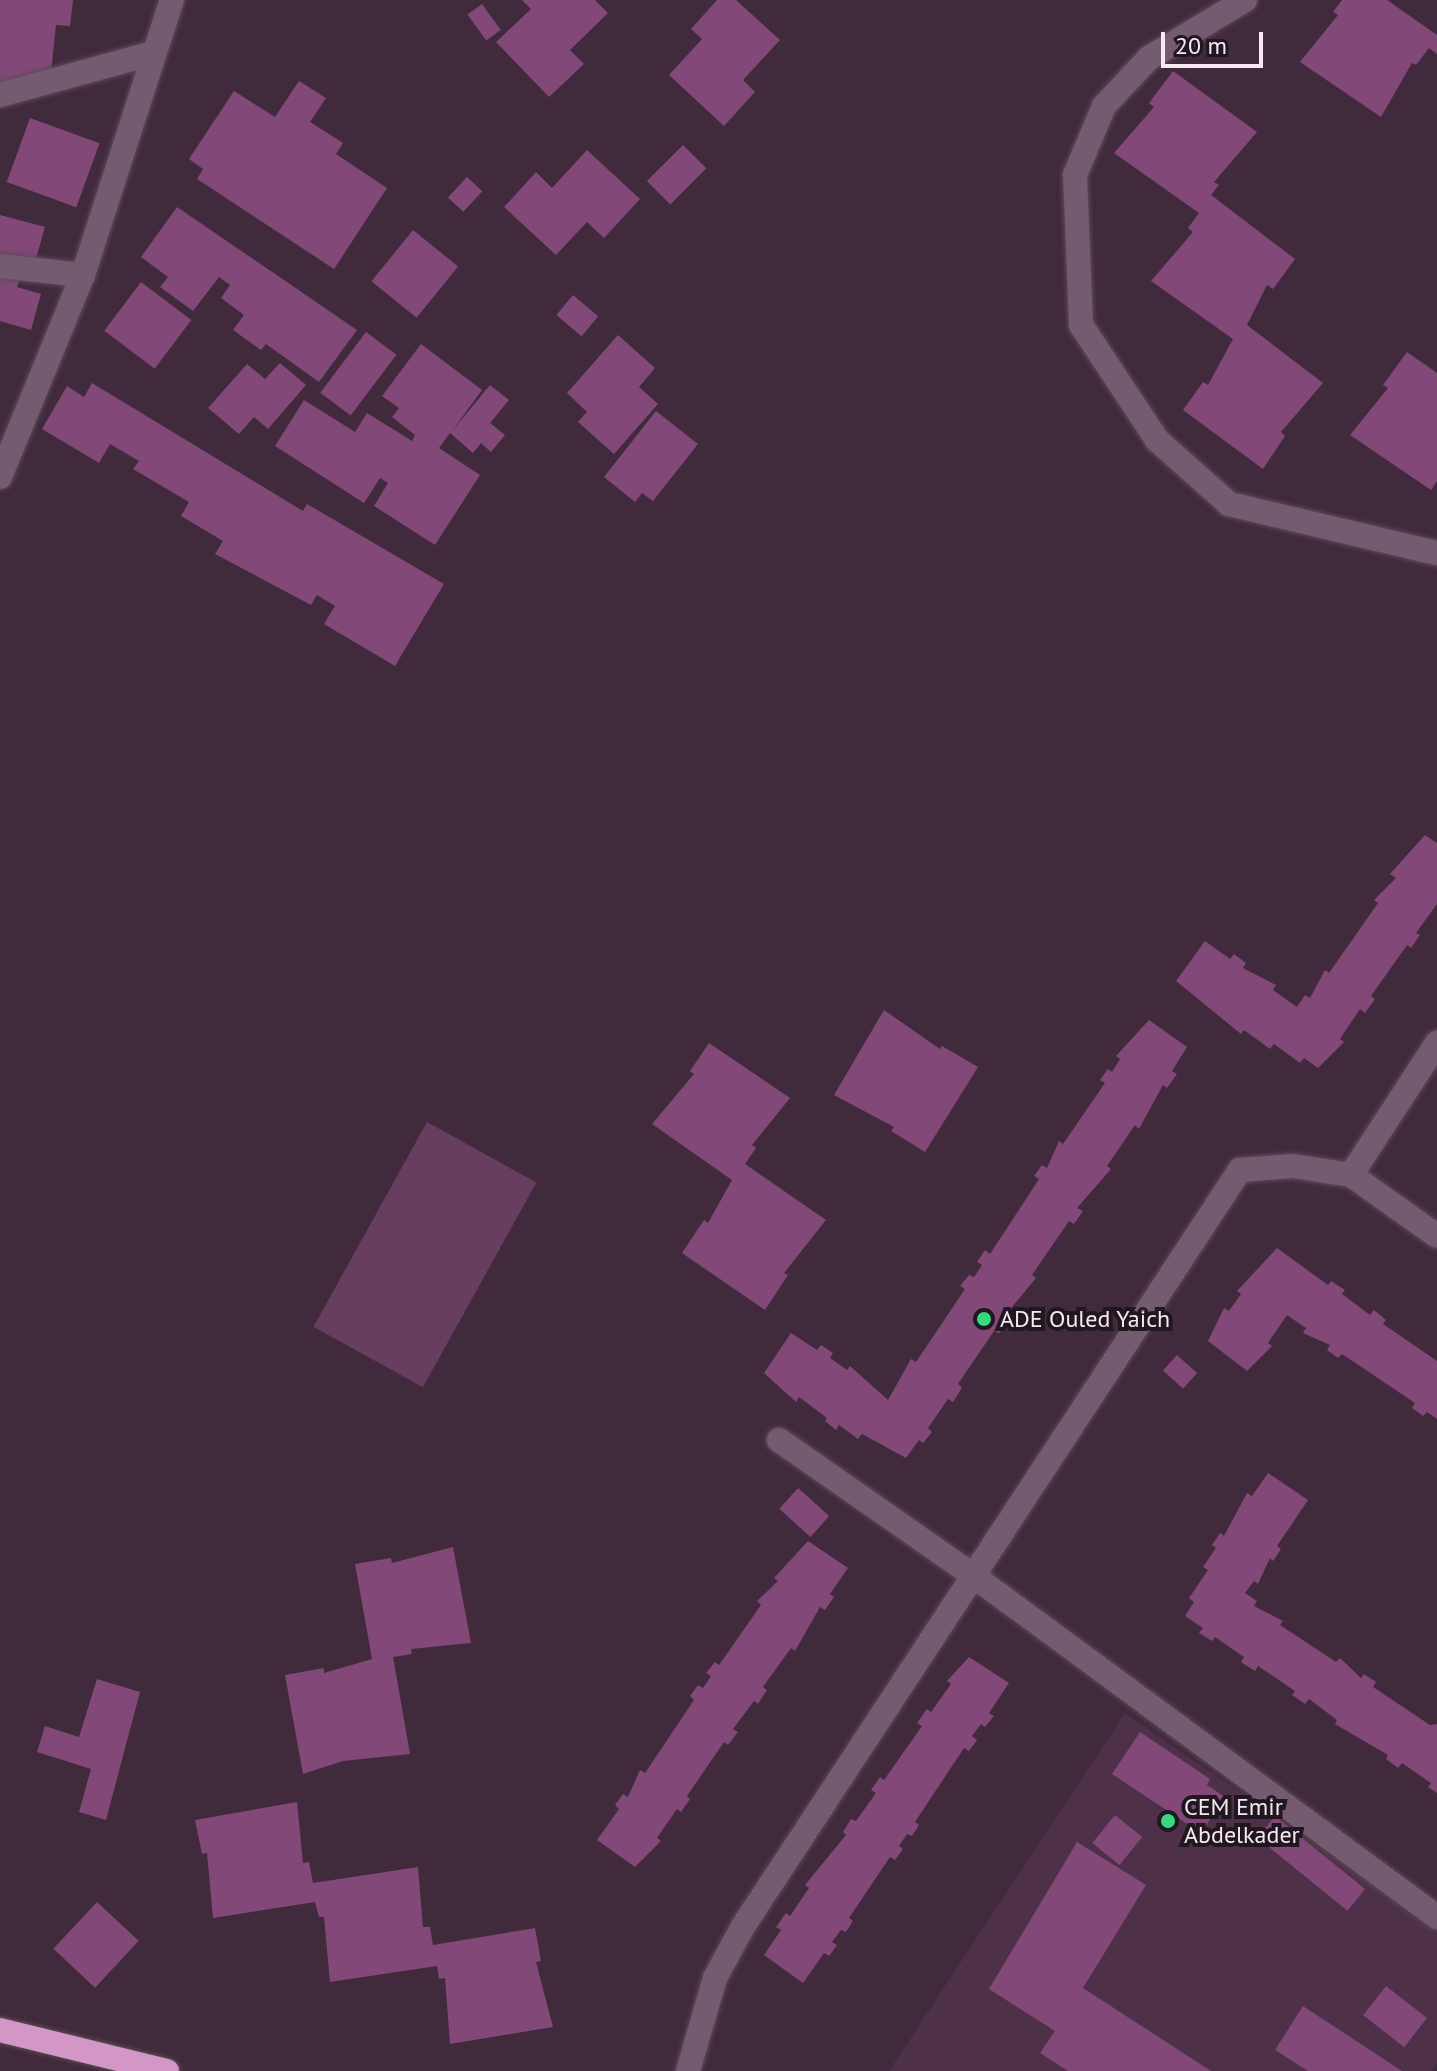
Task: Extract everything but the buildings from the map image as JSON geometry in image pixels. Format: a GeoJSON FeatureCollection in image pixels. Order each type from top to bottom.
{"type":"FeatureCollection","features":[{"type":"Feature","properties":{"kind":"highway"},"geometry":{"type":"LineString","coordinates":[[0,2030],[167,2071]]}},
{"type":"Feature","properties":{"kind":"street"},"geometry":{"type":"LineString","coordinates":[[0,477],[83,275],[172,0]]}},
{"type":"Feature","properties":{"kind":"street"},"geometry":{"type":"LineString","coordinates":[[1245,0],[1149,58],[1104,106],[1075,175],[1081,325],[1157,440],[1229,504],[1437,553]]}},
{"type":"Feature","properties":{"kind":"street"},"geometry":{"type":"LineString","coordinates":[[0,95],[154,53]]}},
{"type":"Feature","properties":{"kind":"street"},"geometry":{"type":"LineString","coordinates":[[0,266],[83,275]]}},
{"type":"Feature","properties":{"kind":"street"},"geometry":{"type":"LineString","coordinates":[[1351,1175],[1437,1043]]}},
{"type":"Feature","properties":{"kind":"street"},"geometry":{"type":"LineString","coordinates":[[688,2071],[715,1978],[742,1928],[971,1574],[1240,1170],[1293,1166],[1351,1175],[1437,1236]]}},
{"type":"Feature","properties":{"kind":"street"},"geometry":{"type":"LineString","coordinates":[[779,1440],[971,1574],[1437,1917]]}},
{"type":"Feature","properties":{"kind":"shaded area"},"geometry":{"type":"Polygon","coordinates":[[[427,1122],[536,1183],[423,1387],[314,1327],[427,1122]]]}},
{"type":"Feature","properties":{"kind":"shaded area","name":"CEM Emir Abdelkader"},"geometry":{"type":"Polygon","coordinates":[[[1125,1713],[1437,1928],[1437,2063],[1431,2071],[889,2071],[1125,1713]]]}},
{"type":"Feature","properties":{"kind":"place","name":"ADE Ouled Yaich"},"geometry":{"type":"Point","coordinates":[984,1319]}},
{"type":"Feature","properties":{"kind":"place","name":"CEM Emir Abdelkader"},"geometry":{"type":"Point","coordinates":[1168,1821]}}]}
